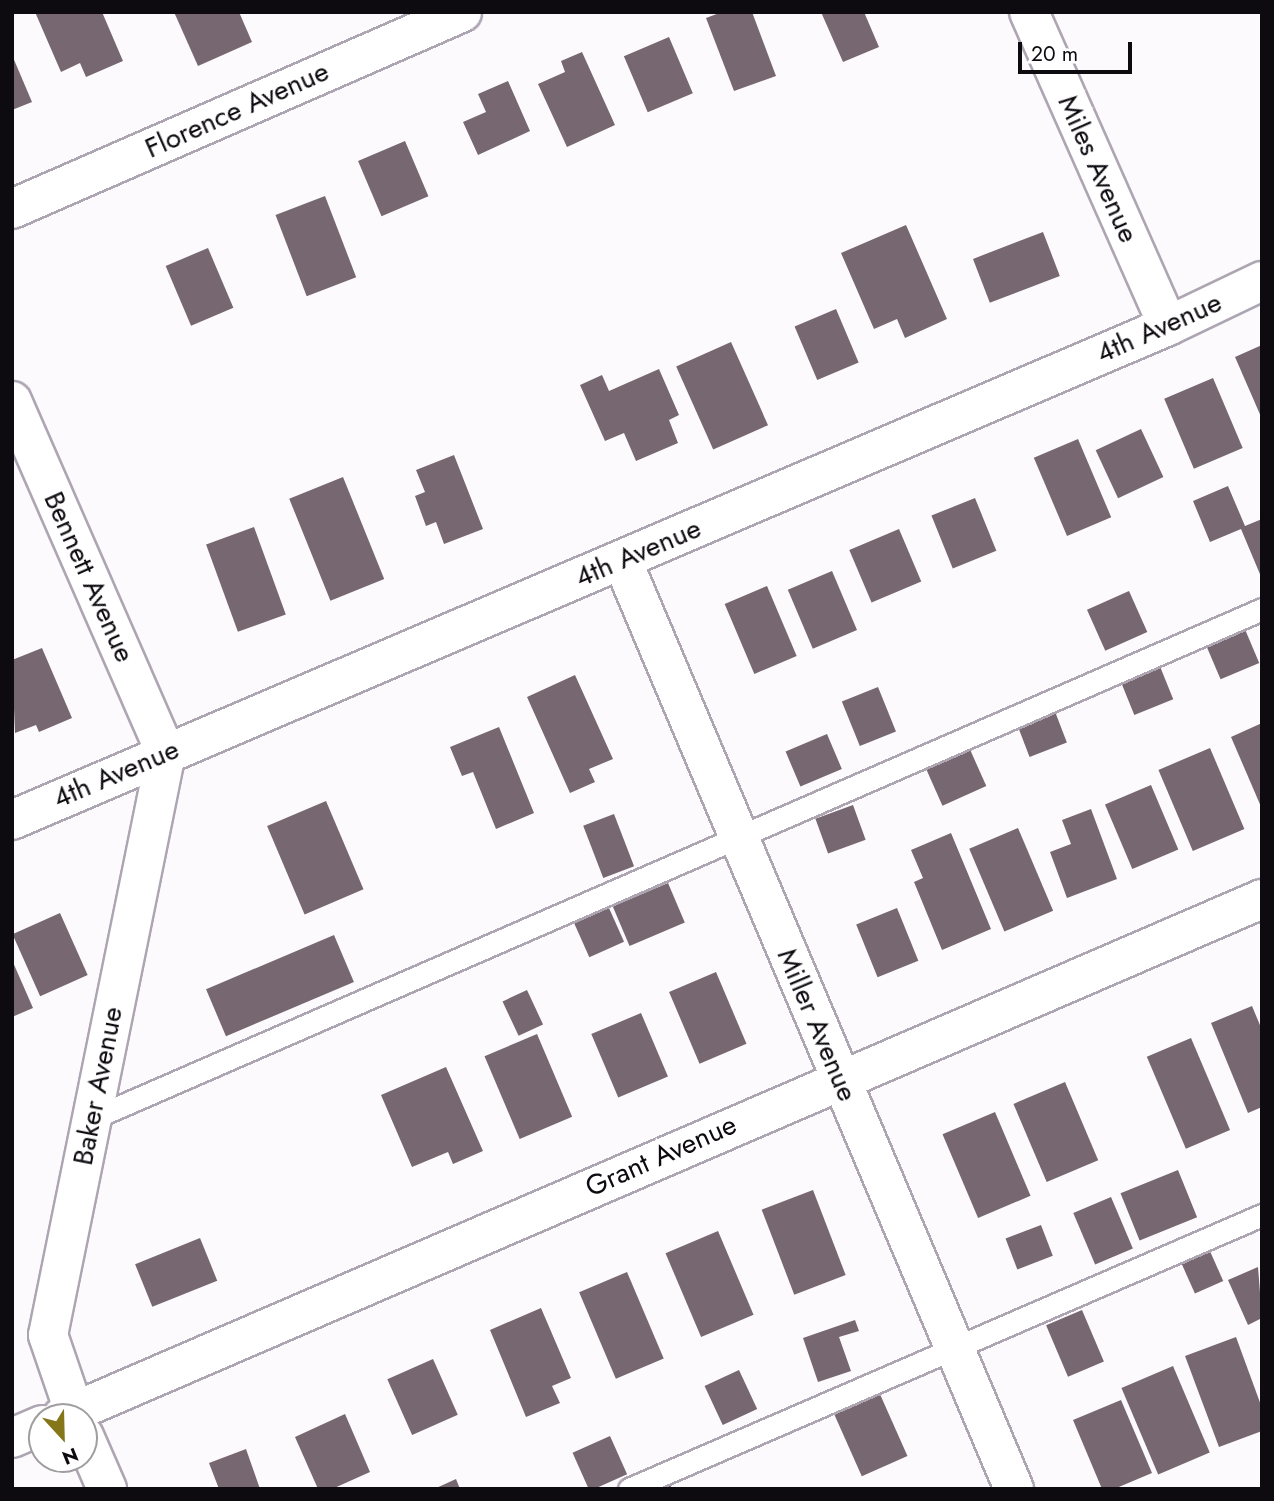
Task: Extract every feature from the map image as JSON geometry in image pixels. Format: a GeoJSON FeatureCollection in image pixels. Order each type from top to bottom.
{"type":"FeatureCollection","features":[{"type":"Feature","properties":{"kind":"street","name":"Florence Avenue"},"geometry":{"type":"LineString","coordinates":[[12,209],[462,12]]}},
{"type":"Feature","properties":{"kind":"street","name":"Miles Avenue"},"geometry":{"type":"LineString","coordinates":[[1029,12],[1168,326]]}},
{"type":"Feature","properties":{"kind":"street","name":"4th Avenue"},"geometry":{"type":"LineString","coordinates":[[12,820],[1168,326],[1262,281]]}},
{"type":"Feature","properties":{"kind":"street","name":"Bennett Avenue"},"geometry":{"type":"LineString","coordinates":[[12,401],[166,753]]}},
{"type":"Feature","properties":{"kind":"street","name":"Miller Avenue"},"geometry":{"type":"LineString","coordinates":[[622,560],[1014,1489]]}},
{"type":"Feature","properties":{"kind":"street","name":"Baker Avenue"},"geometry":{"type":"LineString","coordinates":[[63,1403],[48,1335],[166,753]]}},
{"type":"Feature","properties":{"kind":"street","name":"Grant Avenue"},"geometry":{"type":"LineString","coordinates":[[98,1407],[839,1078],[1262,899]]}},
{"type":"Feature","properties":{"kind":"street","name":"Baker Avenue"},"geometry":{"type":"LineString","coordinates":[[98,1473],[107,1489]]}},
{"type":"Feature","properties":{"kind":"lane"},"geometry":{"type":"LineString","coordinates":[[92,1119],[737,835],[1262,609]]}},
{"type":"Feature","properties":{"kind":"lane"},"geometry":{"type":"LineString","coordinates":[[629,1489],[1262,1215]]}},
{"type":"Feature","properties":{"kind":"building"},"geometry":{"type":"Polygon","coordinates":[[[35,12],[102,12],[123,61],[86,77],[80,63],[61,72],[35,12]]]}},
{"type":"Feature","properties":{"kind":"building"},"geometry":{"type":"Polygon","coordinates":[[[174,12],[239,12],[252,42],[198,66],[174,12]]]}},
{"type":"Feature","properties":{"kind":"building"},"geometry":{"type":"Polygon","coordinates":[[[722,12],[752,12],[776,76],[734,91],[706,18],[722,12]]]}},
{"type":"Feature","properties":{"kind":"building"},"geometry":{"type":"Polygon","coordinates":[[[821,12],[864,12],[879,47],[843,62],[821,12]]]}},
{"type":"Feature","properties":{"kind":"building"},"geometry":{"type":"Polygon","coordinates":[[[669,37],[693,93],[648,112],[624,56],[669,37]]]}},
{"type":"Feature","properties":{"kind":"building"},"geometry":{"type":"Polygon","coordinates":[[[582,52],[615,125],[567,147],[538,84],[565,72],[561,61],[582,52]]]}},
{"type":"Feature","properties":{"kind":"building"},"geometry":{"type":"Polygon","coordinates":[[[12,55],[32,102],[12,110],[12,55]]]}},
{"type":"Feature","properties":{"kind":"building"},"geometry":{"type":"Polygon","coordinates":[[[508,81],[530,131],[478,155],[463,122],[486,112],[478,94],[508,81]]]}},
{"type":"Feature","properties":{"kind":"building"},"geometry":{"type":"Polygon","coordinates":[[[405,141],[428,196],[381,216],[358,161],[405,141]]]}},
{"type":"Feature","properties":{"kind":"building"},"geometry":{"type":"Polygon","coordinates":[[[325,196],[356,277],[307,296],[276,215],[325,196]]]}},
{"type":"Feature","properties":{"kind":"building"},"geometry":{"type":"Polygon","coordinates":[[[906,225],[947,319],[905,338],[897,319],[874,329],[841,253],[906,225]]]}},
{"type":"Feature","properties":{"kind":"building"},"geometry":{"type":"Polygon","coordinates":[[[1043,232],[1060,276],[990,303],[973,259],[1043,232]]]}},
{"type":"Feature","properties":{"kind":"building"},"geometry":{"type":"Polygon","coordinates":[[[208,248],[233,308],[191,326],[166,266],[208,248]]]}},
{"type":"Feature","properties":{"kind":"building"},"geometry":{"type":"Polygon","coordinates":[[[836,309],[859,362],[817,380],[795,327],[836,309]]]}},
{"type":"Feature","properties":{"kind":"building"},"geometry":{"type":"Polygon","coordinates":[[[731,342],[768,425],[713,450],[676,366],[731,342]]]}},
{"type":"Feature","properties":{"kind":"building"},"geometry":{"type":"Polygon","coordinates":[[[1262,345],[1262,419],[1235,357],[1262,345]]]}},
{"type":"Feature","properties":{"kind":"building"},"geometry":{"type":"Polygon","coordinates":[[[659,369],[679,415],[669,420],[678,443],[636,461],[624,433],[605,441],[580,385],[602,375],[609,391],[659,369]]]}},
{"type":"Feature","properties":{"kind":"building"},"geometry":{"type":"Polygon","coordinates":[[[1213,378],[1243,448],[1194,469],[1164,399],[1213,378]]]}},
{"type":"Feature","properties":{"kind":"building"},"geometry":{"type":"Polygon","coordinates":[[[1141,429],[1163,477],[1118,498],[1096,450],[1141,429]]]}},
{"type":"Feature","properties":{"kind":"building"},"geometry":{"type":"Polygon","coordinates":[[[1078,439],[1111,517],[1067,536],[1034,458],[1078,439]]]}},
{"type":"Feature","properties":{"kind":"building"},"geometry":{"type":"Polygon","coordinates":[[[454,455],[483,529],[444,544],[436,522],[426,526],[415,496],[425,492],[416,470],[454,455]]]}},
{"type":"Feature","properties":{"kind":"building"},"geometry":{"type":"Polygon","coordinates":[[[343,477],[384,579],[330,601],[289,499],[343,477]]]}},
{"type":"Feature","properties":{"kind":"building"},"geometry":{"type":"Polygon","coordinates":[[[1228,486],[1245,526],[1262,519],[1262,579],[1241,529],[1210,542],[1193,501],[1228,486]]]}},
{"type":"Feature","properties":{"kind":"building"},"geometry":{"type":"Polygon","coordinates":[[[975,498],[996,551],[953,568],[931,516],[975,498]]]}},
{"type":"Feature","properties":{"kind":"building"},"geometry":{"type":"Polygon","coordinates":[[[254,527],[286,614],[238,632],[206,544],[254,527]]]}},
{"type":"Feature","properties":{"kind":"building"},"geometry":{"type":"Polygon","coordinates":[[[899,529],[921,581],[872,603],[849,550],[899,529]]]}},
{"type":"Feature","properties":{"kind":"building"},"geometry":{"type":"Polygon","coordinates":[[[832,571],[857,630],[813,649],[788,590],[832,571]]]}},
{"type":"Feature","properties":{"kind":"building"},"geometry":{"type":"Polygon","coordinates":[[[767,586],[797,656],[754,674],[725,604],[767,586]]]}},
{"type":"Feature","properties":{"kind":"building"},"geometry":{"type":"Polygon","coordinates":[[[1129,591],[1147,632],[1105,651],[1087,610],[1129,591]]]}},
{"type":"Feature","properties":{"kind":"building"},"geometry":{"type":"Polygon","coordinates":[[[1244,627],[1259,663],[1221,679],[1205,643],[1244,627]]]}},
{"type":"Feature","properties":{"kind":"building"},"geometry":{"type":"Polygon","coordinates":[[[42,648],[72,718],[39,732],[36,725],[15,733],[12,660],[42,648]]]}},
{"type":"Feature","properties":{"kind":"building"},"geometry":{"type":"Polygon","coordinates":[[[1159,664],[1173,699],[1134,715],[1120,680],[1159,664]]]}},
{"type":"Feature","properties":{"kind":"building"},"geometry":{"type":"Polygon","coordinates":[[[575,675],[613,759],[589,769],[595,782],[570,793],[527,697],[575,675]]]}},
{"type":"Feature","properties":{"kind":"building"},"geometry":{"type":"Polygon","coordinates":[[[878,687],[896,732],[860,746],[842,702],[878,687]]]}},
{"type":"Feature","properties":{"kind":"building"},"geometry":{"type":"Polygon","coordinates":[[[1054,709],[1067,743],[1030,757],[1017,723],[1054,709]]]}},
{"type":"Feature","properties":{"kind":"building"},"geometry":{"type":"Polygon","coordinates":[[[1262,723],[1262,809],[1231,737],[1262,723]]]}},
{"type":"Feature","properties":{"kind":"building"},"geometry":{"type":"Polygon","coordinates":[[[499,727],[534,813],[496,829],[473,772],[462,776],[450,747],[499,727]]]}},
{"type":"Feature","properties":{"kind":"building"},"geometry":{"type":"Polygon","coordinates":[[[827,734],[842,769],[800,787],[786,752],[827,734]]]}},
{"type":"Feature","properties":{"kind":"building"},"geometry":{"type":"Polygon","coordinates":[[[968,745],[986,786],[942,806],[924,765],[968,745]]]}},
{"type":"Feature","properties":{"kind":"building"},"geometry":{"type":"Polygon","coordinates":[[[1210,748],[1244,829],[1193,851],[1158,770],[1210,748]]]}},
{"type":"Feature","properties":{"kind":"building"},"geometry":{"type":"Polygon","coordinates":[[[1151,785],[1178,849],[1132,869],[1105,805],[1151,785]]]}},
{"type":"Feature","properties":{"kind":"building"},"geometry":{"type":"Polygon","coordinates":[[[326,801],[364,889],[305,914],[267,826],[326,801]]]}},
{"type":"Feature","properties":{"kind":"building"},"geometry":{"type":"Polygon","coordinates":[[[853,805],[866,840],[828,853],[815,819],[853,805]]]}},
{"type":"Feature","properties":{"kind":"building"},"geometry":{"type":"Polygon","coordinates":[[[1091,809],[1117,879],[1067,898],[1050,852],[1071,844],[1062,820],[1091,809]]]}},
{"type":"Feature","properties":{"kind":"building"},"geometry":{"type":"Polygon","coordinates":[[[614,814],[634,866],[603,878],[583,826],[614,814]]]}},
{"type":"Feature","properties":{"kind":"building"},"geometry":{"type":"Polygon","coordinates":[[[1018,828],[1053,911],[1004,932],[969,849],[1018,828]]]}},
{"type":"Feature","properties":{"kind":"building"},"geometry":{"type":"Polygon","coordinates":[[[951,833],[991,929],[942,950],[914,882],[923,878],[911,850],[951,833]]]}},
{"type":"Feature","properties":{"kind":"building"},"geometry":{"type":"Polygon","coordinates":[[[668,883],[685,923],[630,946],[613,906],[668,883]]]}},
{"type":"Feature","properties":{"kind":"building"},"geometry":{"type":"Polygon","coordinates":[[[609,908],[624,942],[589,957],[574,923],[609,908]]]}},
{"type":"Feature","properties":{"kind":"building"},"geometry":{"type":"Polygon","coordinates":[[[897,908],[918,961],[878,977],[856,924],[897,908]]]}},
{"type":"Feature","properties":{"kind":"building"},"geometry":{"type":"Polygon","coordinates":[[[60,913],[88,975],[40,996],[12,934],[60,913]]]}},
{"type":"Feature","properties":{"kind":"building"},"geometry":{"type":"Polygon","coordinates":[[[334,935],[354,982],[226,1036],[206,989],[334,935]]]}},
{"type":"Feature","properties":{"kind":"building"},"geometry":{"type":"Polygon","coordinates":[[[12,960],[33,1008],[12,1017],[12,960]]]}},
{"type":"Feature","properties":{"kind":"building"},"geometry":{"type":"Polygon","coordinates":[[[716,972],[746,1044],[700,1064],[669,992],[716,972]]]}},
{"type":"Feature","properties":{"kind":"building"},"geometry":{"type":"Polygon","coordinates":[[[527,990],[543,1024],[519,1036],[503,1001],[527,990]]]}},
{"type":"Feature","properties":{"kind":"building"},"geometry":{"type":"Polygon","coordinates":[[[1252,1006],[1262,1030],[1262,1107],[1248,1113],[1211,1023],[1252,1006]]]}},
{"type":"Feature","properties":{"kind":"building"},"geometry":{"type":"Polygon","coordinates":[[[641,1013],[668,1077],[618,1098],[591,1034],[641,1013]]]}},
{"type":"Feature","properties":{"kind":"building"},"geometry":{"type":"Polygon","coordinates":[[[537,1034],[572,1117],[520,1139],[485,1056],[537,1034]]]}},
{"type":"Feature","properties":{"kind":"building"},"geometry":{"type":"Polygon","coordinates":[[[1191,1038],[1230,1130],[1186,1149],[1147,1057],[1191,1038]]]}},
{"type":"Feature","properties":{"kind":"building"},"geometry":{"type":"Polygon","coordinates":[[[446,1067],[483,1151],[453,1164],[448,1152],[412,1167],[381,1095],[446,1067]]]}},
{"type":"Feature","properties":{"kind":"building"},"geometry":{"type":"Polygon","coordinates":[[[1065,1082],[1098,1160],[1047,1182],[1013,1104],[1065,1082]]]}},
{"type":"Feature","properties":{"kind":"building"},"geometry":{"type":"Polygon","coordinates":[[[995,1112],[1031,1196],[978,1218],[943,1134],[995,1112]]]}},
{"type":"Feature","properties":{"kind":"building"},"geometry":{"type":"Polygon","coordinates":[[[1178,1170],[1197,1217],[1140,1241],[1121,1193],[1178,1170]]]}},
{"type":"Feature","properties":{"kind":"building"},"geometry":{"type":"Polygon","coordinates":[[[813,1190],[846,1275],[794,1295],[762,1210],[813,1190]]]}},
{"type":"Feature","properties":{"kind":"building"},"geometry":{"type":"Polygon","coordinates":[[[1111,1197],[1133,1249],[1095,1265],[1073,1213],[1111,1197]]]}},
{"type":"Feature","properties":{"kind":"building"},"geometry":{"type":"Polygon","coordinates":[[[1041,1225],[1053,1256],[1017,1269],[1006,1239],[1041,1225]]]}},
{"type":"Feature","properties":{"kind":"building"},"geometry":{"type":"Polygon","coordinates":[[[718,1231],[754,1315],[701,1337],[666,1253],[718,1231]]]}},
{"type":"Feature","properties":{"kind":"building"},"geometry":{"type":"Polygon","coordinates":[[[200,1238],[217,1281],[152,1307],[135,1264],[200,1238]]]}},
{"type":"Feature","properties":{"kind":"building"},"geometry":{"type":"Polygon","coordinates":[[[1209,1249],[1223,1281],[1195,1294],[1181,1262],[1209,1249]]]}},
{"type":"Feature","properties":{"kind":"building"},"geometry":{"type":"Polygon","coordinates":[[[1258,1267],[1262,1318],[1248,1325],[1228,1280],[1258,1267]]]}},
{"type":"Feature","properties":{"kind":"building"},"geometry":{"type":"Polygon","coordinates":[[[627,1272],[664,1359],[616,1379],[579,1292],[627,1272]]]}},
{"type":"Feature","properties":{"kind":"building"},"geometry":{"type":"Polygon","coordinates":[[[541,1308],[571,1378],[552,1386],[560,1403],[526,1417],[490,1330],[541,1308]]]}},
{"type":"Feature","properties":{"kind":"building"},"geometry":{"type":"Polygon","coordinates":[[[1082,1310],[1104,1362],[1068,1377],[1046,1325],[1082,1310]]]}},
{"type":"Feature","properties":{"kind":"building"},"geometry":{"type":"Polygon","coordinates":[[[855,1320],[859,1331],[839,1337],[851,1371],[818,1382],[803,1338],[855,1320]]]}},
{"type":"Feature","properties":{"kind":"building"},"geometry":{"type":"Polygon","coordinates":[[[1236,1337],[1262,1408],[1262,1431],[1219,1447],[1185,1356],[1236,1337]]]}},
{"type":"Feature","properties":{"kind":"building"},"geometry":{"type":"Polygon","coordinates":[[[433,1359],[458,1415],[412,1435],[387,1379],[433,1359]]]}},
{"type":"Feature","properties":{"kind":"building"},"geometry":{"type":"Polygon","coordinates":[[[1173,1366],[1210,1453],[1158,1474],[1121,1388],[1173,1366]]]}},
{"type":"Feature","properties":{"kind":"building"},"geometry":{"type":"Polygon","coordinates":[[[739,1370],[757,1409],[723,1425],[705,1386],[739,1370]]]}},
{"type":"Feature","properties":{"kind":"building"},"geometry":{"type":"Polygon","coordinates":[[[879,1392],[907,1456],[862,1476],[833,1412],[879,1392]]]}},
{"type":"Feature","properties":{"kind":"building"},"geometry":{"type":"Polygon","coordinates":[[[1121,1400],[1152,1473],[1114,1489],[1102,1489],[1073,1420],[1121,1400]]]}},
{"type":"Feature","properties":{"kind":"building"},"geometry":{"type":"Polygon","coordinates":[[[345,1414],[370,1472],[332,1489],[318,1489],[295,1437],[345,1414]]]}},
{"type":"Feature","properties":{"kind":"building"},"geometry":{"type":"Polygon","coordinates":[[[610,1436],[627,1474],[589,1489],[573,1453],[610,1436]]]}},
{"type":"Feature","properties":{"kind":"building"},"geometry":{"type":"Polygon","coordinates":[[[246,1449],[260,1489],[219,1489],[209,1463],[246,1449]]]}},
{"type":"Feature","properties":{"kind":"building"},"geometry":{"type":"Polygon","coordinates":[[[456,1479],[460,1489],[434,1489],[456,1479]]]}},
{"type":"Feature","properties":{"kind":"building"},"geometry":{"type":"Polygon","coordinates":[[[669,1482],[672,1489],[652,1489],[669,1482]]]}}]}
